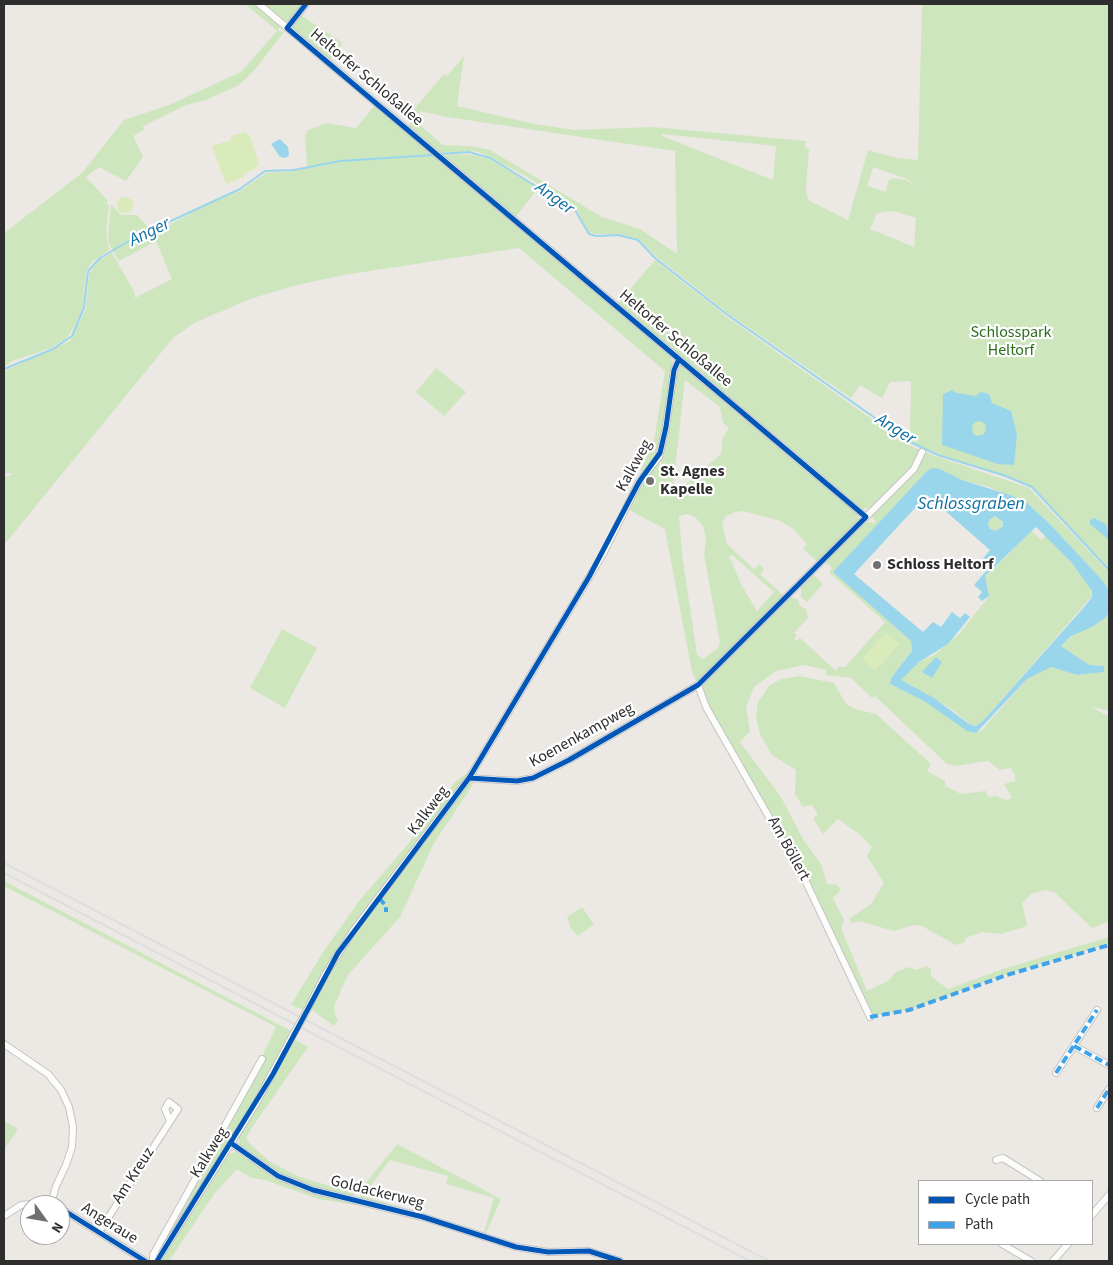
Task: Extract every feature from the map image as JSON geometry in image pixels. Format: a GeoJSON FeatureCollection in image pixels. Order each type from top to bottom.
{"type":"FeatureCollection","features":[{"type":"Feature","properties":{"kind":"street","name":"Heltorfer Schloßallee"},"geometry":{"type":"LineString","coordinates":[[259,4],[866,517]]}},
{"type":"Feature","properties":{"kind":"street"},"geometry":{"type":"LineString","coordinates":[[287,28],[306,4]]}},
{"type":"Feature","properties":{"kind":"street","name":"Kalkweg"},"geometry":{"type":"LineString","coordinates":[[157,1261],[231,1143],[304,1016],[326,973],[353,931],[469,778],[603,554],[639,482],[658,456],[666,427],[674,370],[679,359]]}},
{"type":"Feature","properties":{"kind":"street"},"geometry":{"type":"LineString","coordinates":[[698,685],[914,469],[922,452]]}},
{"type":"Feature","properties":{"kind":"street","name":"Koenenkampweg"},"geometry":{"type":"LineString","coordinates":[[469,778],[517,781],[533,778],[553,770],[698,685]]}},
{"type":"Feature","properties":{"kind":"street","name":"Am Böllert"},"geometry":{"type":"LineString","coordinates":[[698,685],[706,707],[805,880],[870,1017]]}},
{"type":"Feature","properties":{"kind":"street"},"geometry":{"type":"LineString","coordinates":[[1056,1073],[1097,1010]]}},
{"type":"Feature","properties":{"kind":"street"},"geometry":{"type":"LineString","coordinates":[[4,1044],[52,1077],[62,1090],[69,1107],[73,1127],[72,1147],[54,1195]]}},
{"type":"Feature","properties":{"kind":"street"},"geometry":{"type":"LineString","coordinates":[[1074,1046],[1109,1065]]}},
{"type":"Feature","properties":{"kind":"street","name":"Kalkweg"},"geometry":{"type":"LineString","coordinates":[[153,1261],[152,1255],[262,1059]]}},
{"type":"Feature","properties":{"kind":"street"},"geometry":{"type":"LineString","coordinates":[[1097,1108],[1109,1089]]}},
{"type":"Feature","properties":{"kind":"street","name":"Am Kreuz"},"geometry":{"type":"LineString","coordinates":[[99,1232],[170,1121]]}},
{"type":"Feature","properties":{"kind":"street","name":"Goldackerweg"},"geometry":{"type":"LineString","coordinates":[[231,1143],[278,1176],[313,1190],[423,1217],[516,1247],[548,1252],[586,1251],[600,1253],[620,1261]]}},
{"type":"Feature","properties":{"kind":"street"},"geometry":{"type":"LineString","coordinates":[[996,1160],[1002,1158],[1038,1180]]}},
{"type":"Feature","properties":{"kind":"street"},"geometry":{"type":"LineString","coordinates":[[1093,1213],[1109,1195]]}},
{"type":"Feature","properties":{"kind":"street"},"geometry":{"type":"LineString","coordinates":[[4,1216],[20,1206]]}},
{"type":"Feature","properties":{"kind":"street","name":"Angeraue"},"geometry":{"type":"LineString","coordinates":[[70,1214],[145,1261]]}},
{"type":"Feature","properties":{"kind":"street"},"geometry":{"type":"LineString","coordinates":[[1004,1245],[1031,1261]]}},
{"type":"Feature","properties":{"kind":"street"},"geometry":{"type":"LineString","coordinates":[[1053,1261],[1067,1245]]}},
{"type":"Feature","properties":{"kind":"green space"},"geometry":{"type":"Polygon","coordinates":[[[245,4],[255,4],[280,25],[278,31],[284,32],[253,72],[239,85],[206,100],[186,105],[143,126],[144,130],[133,136],[143,157],[126,181],[99,167],[86,177],[108,201],[106,203],[109,206],[106,233],[109,250],[92,262],[86,272],[83,307],[78,321],[66,339],[51,348],[12,361],[4,367],[4,233],[82,173],[124,120],[169,105],[241,72],[277,31],[245,4]]]}},
{"type":"Feature","properties":{"kind":"green space"},"geometry":{"type":"Polygon","coordinates":[[[262,4],[305,4],[292,19],[284,22],[262,4]]]}},
{"type":"Feature","properties":{"kind":"green space","name":"Schlosspark Heltorf"},"geometry":{"type":"Polygon","coordinates":[[[922,4],[1109,4],[1109,568],[1029,485],[938,454],[908,440],[910,433],[911,381],[890,382],[882,398],[860,385],[851,398],[726,312],[657,257],[640,240],[619,234],[596,234],[589,232],[576,209],[526,176],[477,151],[438,153],[407,127],[414,120],[409,115],[444,74],[447,76],[464,56],[457,106],[534,124],[575,130],[653,127],[806,141],[805,148],[809,149],[806,188],[808,200],[848,220],[868,150],[897,158],[918,160],[922,4]],[[420,111],[414,120],[443,145],[471,146],[490,150],[602,217],[640,229],[677,254],[675,151],[447,117],[420,111]],[[662,134],[662,136],[773,180],[776,146],[662,134]],[[873,167],[867,186],[886,192],[888,181],[893,178],[906,180],[917,187],[907,179],[873,167]],[[893,211],[877,213],[870,229],[914,247],[916,218],[893,211]]]}},
{"type":"Feature","properties":{"kind":"green space"},"geometry":{"type":"Polygon","coordinates":[[[299,14],[343,43],[329,62],[292,30],[291,26],[299,14]]]}},
{"type":"Feature","properties":{"kind":"green space"},"geometry":{"type":"Polygon","coordinates":[[[376,104],[671,355],[673,366],[659,453],[635,486],[655,436],[665,371],[519,248],[344,275],[297,285],[253,298],[194,323],[173,338],[4,545],[4,476],[10,476],[12,473],[5,473],[4,470],[4,371],[70,341],[86,309],[89,273],[99,260],[112,253],[135,293],[135,298],[172,279],[156,241],[119,261],[109,244],[111,204],[121,215],[137,215],[150,229],[160,230],[210,203],[240,191],[266,173],[295,171],[307,166],[305,135],[308,130],[327,123],[356,128],[376,104]]]}},
{"type":"Feature","properties":{"kind":"green space"},"geometry":{"type":"Polygon","coordinates":[[[245,132],[250,136],[259,164],[255,169],[244,174],[244,177],[226,184],[212,146],[231,140],[231,136],[245,132]]]}},
{"type":"Feature","properties":{"kind":"green space"},"geometry":{"type":"Polygon","coordinates":[[[452,154],[474,155],[489,159],[538,188],[515,218],[442,156],[452,154]]]}},
{"type":"Feature","properties":{"kind":"green space"},"geometry":{"type":"Polygon","coordinates":[[[125,197],[131,199],[133,205],[131,211],[125,213],[119,211],[117,205],[119,199],[125,197]]]}},
{"type":"Feature","properties":{"kind":"green space"},"geometry":{"type":"Polygon","coordinates":[[[655,260],[723,314],[907,444],[920,450],[917,462],[870,510],[866,508],[861,510],[617,305],[655,260]]]}},
{"type":"Feature","properties":{"kind":"green space"},"geometry":{"type":"Polygon","coordinates":[[[683,365],[858,513],[859,521],[818,562],[803,549],[807,544],[792,528],[780,521],[743,511],[735,512],[725,517],[722,524],[727,544],[754,569],[759,564],[764,569],[760,574],[784,596],[697,683],[692,672],[665,529],[627,509],[639,483],[655,463],[661,465],[677,367],[683,365]],[[685,380],[672,496],[721,454],[723,437],[729,428],[723,423],[720,407],[685,380]],[[688,514],[679,516],[682,554],[697,655],[703,659],[718,648],[720,643],[704,554],[706,539],[703,526],[695,517],[688,514]],[[732,555],[729,556],[742,586],[757,611],[774,592],[732,555]]]}},
{"type":"Feature","properties":{"kind":"green space"},"geometry":{"type":"Polygon","coordinates":[[[436,368],[466,392],[444,416],[416,392],[436,368]]]}},
{"type":"Feature","properties":{"kind":"green space"},"geometry":{"type":"Polygon","coordinates":[[[924,452],[1029,488],[1109,572],[1109,591],[1103,581],[1050,524],[1027,503],[989,487],[962,480],[940,469],[927,471],[834,572],[911,641],[912,651],[891,678],[890,684],[924,701],[973,733],[982,730],[1027,679],[1051,667],[1077,675],[1104,672],[1103,666],[1089,665],[1061,646],[1075,633],[1098,624],[1109,612],[1109,711],[1090,706],[1109,717],[1109,921],[1092,928],[1054,892],[1045,890],[1031,894],[1022,903],[1027,926],[1001,934],[983,932],[965,938],[965,942],[956,945],[922,926],[914,925],[894,931],[859,921],[852,923],[849,919],[871,904],[884,883],[867,856],[872,847],[859,834],[838,819],[823,834],[813,818],[818,814],[812,805],[803,807],[795,794],[796,770],[772,755],[760,734],[756,717],[758,702],[769,686],[781,679],[799,676],[834,683],[846,704],[855,709],[876,714],[931,764],[927,771],[945,781],[945,786],[961,794],[986,791],[988,797],[996,796],[1006,800],[1012,798],[1004,784],[1015,781],[1015,775],[1010,768],[1000,770],[988,761],[956,766],[947,764],[875,696],[872,698],[851,678],[826,675],[826,670],[804,665],[776,671],[754,687],[746,707],[750,731],[740,742],[781,797],[803,839],[821,864],[827,884],[837,885],[841,890],[833,898],[844,920],[841,928],[867,991],[888,981],[896,972],[909,967],[916,970],[926,966],[931,969],[931,976],[948,989],[1006,968],[1109,937],[1109,944],[1007,974],[909,1010],[874,1015],[870,1013],[814,895],[707,705],[702,693],[702,685],[789,597],[798,599],[799,604],[806,610],[808,618],[794,633],[797,635],[794,640],[796,641],[800,638],[836,671],[838,667],[845,667],[885,622],[829,572],[832,568],[825,561],[864,523],[871,522],[873,524],[876,521],[873,519],[872,513],[924,452]]]}},
{"type":"Feature","properties":{"kind":"green space"},"geometry":{"type":"Polygon","coordinates":[[[992,517],[998,517],[1002,524],[998,531],[992,531],[988,527],[988,521],[992,517]]]}},
{"type":"Feature","properties":{"kind":"green space"},"geometry":{"type":"Polygon","coordinates":[[[1032,531],[1041,540],[1046,536],[1072,563],[1090,587],[1092,596],[983,721],[979,725],[971,725],[950,708],[901,681],[901,679],[919,662],[934,655],[959,634],[989,596],[985,577],[1032,531]]]}},
{"type":"Feature","properties":{"kind":"green space"},"geometry":{"type":"Polygon","coordinates":[[[812,573],[823,584],[807,602],[801,597],[801,586],[812,573]]]}},
{"type":"Feature","properties":{"kind":"green space"},"geometry":{"type":"Polygon","coordinates":[[[282,629],[317,648],[285,708],[250,688],[282,629]]]}},
{"type":"Feature","properties":{"kind":"green space"},"geometry":{"type":"Polygon","coordinates":[[[886,632],[900,644],[875,671],[862,658],[886,632]]]}},
{"type":"Feature","properties":{"kind":"green space"},"geometry":{"type":"Polygon","coordinates":[[[467,773],[468,776],[353,929],[304,1010],[291,1005],[323,952],[360,900],[409,843],[455,782],[467,773]]]}},
{"type":"Feature","properties":{"kind":"green space"},"geometry":{"type":"Polygon","coordinates":[[[476,780],[434,843],[400,917],[348,975],[334,1006],[335,1015],[338,1020],[334,1026],[309,1008],[354,932],[467,785],[476,780]]]}},
{"type":"Feature","properties":{"kind":"green space"},"geometry":{"type":"Polygon","coordinates":[[[4,881],[293,1032],[271,1074],[160,1252],[158,1252],[263,1060],[264,1052],[276,1027],[4,886],[4,881]]]}},
{"type":"Feature","properties":{"kind":"green space"},"geometry":{"type":"Polygon","coordinates":[[[582,907],[594,924],[578,936],[571,929],[567,917],[582,907]]]}},
{"type":"Feature","properties":{"kind":"green space"},"geometry":{"type":"Polygon","coordinates":[[[293,1039],[308,1047],[253,1126],[247,1136],[247,1141],[269,1161],[297,1176],[356,1194],[353,1196],[326,1192],[278,1174],[240,1146],[238,1135],[293,1039]]]}},
{"type":"Feature","properties":{"kind":"green space"},"geometry":{"type":"Polygon","coordinates":[[[4,1121],[18,1129],[4,1150],[4,1121]]]}},
{"type":"Feature","properties":{"kind":"green space"},"geometry":{"type":"Polygon","coordinates":[[[397,1144],[501,1199],[484,1235],[360,1198],[361,1189],[397,1144]],[[390,1160],[363,1196],[484,1232],[494,1198],[446,1184],[448,1176],[390,1160]]]}},
{"type":"Feature","properties":{"kind":"green space"},"geometry":{"type":"Polygon","coordinates":[[[236,1152],[277,1177],[362,1203],[356,1205],[318,1199],[265,1180],[252,1178],[237,1169],[214,1194],[169,1261],[158,1261],[226,1155],[236,1152]]]}},
{"type":"Feature","properties":{"kind":"water"},"geometry":{"type":"Polygon","coordinates":[[[280,139],[288,147],[289,155],[286,158],[280,157],[271,144],[280,139]]]}},
{"type":"Feature","properties":{"kind":"water"},"geometry":{"type":"Polygon","coordinates":[[[952,390],[956,393],[976,396],[981,392],[989,394],[992,403],[1011,411],[1017,435],[1014,465],[998,464],[942,445],[943,394],[952,390]],[[981,421],[975,422],[972,426],[973,434],[978,436],[984,434],[986,430],[985,424],[981,421]]]}},
{"type":"Feature","properties":{"kind":"water","name":"Schlossgraben"},"geometry":{"type":"Polygon","coordinates":[[[932,468],[940,469],[962,480],[1010,495],[1027,503],[1050,524],[1103,581],[1109,591],[1109,612],[1106,617],[1094,626],[1071,636],[1061,646],[1089,665],[1104,666],[1104,672],[1077,675],[1051,667],[1027,679],[976,733],[967,731],[924,701],[890,684],[891,678],[912,651],[911,641],[833,572],[927,471],[932,468]],[[927,495],[854,574],[923,632],[933,622],[941,627],[952,612],[960,618],[965,613],[970,617],[948,644],[919,662],[901,680],[934,698],[969,724],[976,726],[983,721],[1085,606],[1092,597],[1092,591],[1072,563],[1036,527],[985,576],[989,596],[982,601],[978,597],[982,592],[974,585],[987,570],[979,563],[990,550],[927,495]],[[995,516],[989,520],[988,524],[990,529],[996,531],[1002,527],[1003,522],[995,516]]]}},
{"type":"Feature","properties":{"kind":"water"},"geometry":{"type":"Polygon","coordinates":[[[1094,518],[1106,524],[1109,540],[1090,524],[1090,520],[1094,518]]]}},
{"type":"Feature","properties":{"kind":"water"},"geometry":{"type":"Polygon","coordinates":[[[936,657],[942,662],[932,678],[922,672],[936,657]]]}},
{"type":"Feature","properties":{"kind":"waterway","name":"Anger"},"geometry":{"type":"LineString","coordinates":[[439,154],[469,152],[490,158],[575,210],[589,234],[596,236],[618,235],[638,240],[655,258],[725,313],[908,441],[938,455],[1006,476],[1032,487],[1109,570]]}},
{"type":"Feature","properties":{"kind":"waterway","name":"Anger"},"geometry":{"type":"LineString","coordinates":[[4,369],[53,349],[72,336],[84,308],[88,271],[100,258],[134,238],[240,189],[265,171],[294,170],[340,161],[434,155]]}},
{"type":"Feature","properties":{"kind":"railway"},"geometry":{"type":"LineString","coordinates":[[4,863],[769,1261]]}},
{"type":"Feature","properties":{"kind":"railway"},"geometry":{"type":"LineString","coordinates":[[4,873],[750,1261]]}},
{"type":"Feature","properties":{"kind":"marked path"},"geometry":{"type":"LineString","coordinates":[[379,898],[386,906],[386,912]]}},
{"type":"Feature","properties":{"kind":"marked path"},"geometry":{"type":"LineString","coordinates":[[870,1017],[909,1010],[1007,975],[1109,945]]}},
{"type":"Feature","properties":{"kind":"marked path"},"geometry":{"type":"LineString","coordinates":[[1056,1073],[1097,1010]]}},
{"type":"Feature","properties":{"kind":"marked path"},"geometry":{"type":"LineString","coordinates":[[1074,1046],[1109,1065]]}},
{"type":"Feature","properties":{"kind":"marked path"},"geometry":{"type":"LineString","coordinates":[[1097,1108],[1109,1089]]}},
{"type":"Feature","properties":{"kind":"cycle path"},"geometry":{"type":"LineString","coordinates":[[306,4],[287,28],[866,517],[698,685],[569,760],[533,778],[517,781],[469,778]]}},
{"type":"Feature","properties":{"kind":"cycle path"},"geometry":{"type":"LineString","coordinates":[[157,1261],[273,1074],[338,953],[469,778],[589,577],[639,482],[660,453],[666,427],[674,370],[679,359]]}},
{"type":"Feature","properties":{"kind":"cycle path"},"geometry":{"type":"LineString","coordinates":[[231,1143],[278,1176],[313,1190],[423,1217],[516,1247],[548,1252],[589,1251],[620,1261]]}},
{"type":"Feature","properties":{"kind":"cycle path"},"geometry":{"type":"LineString","coordinates":[[70,1214],[145,1261]]}},
{"type":"Feature","properties":{"kind":"place","name":"St. Agnes Kapelle"},"geometry":{"type":"Point","coordinates":[650,481]}},
{"type":"Feature","properties":{"kind":"place","name":"Schloss Heltorf"},"geometry":{"type":"Point","coordinates":[877,565]}}]}
